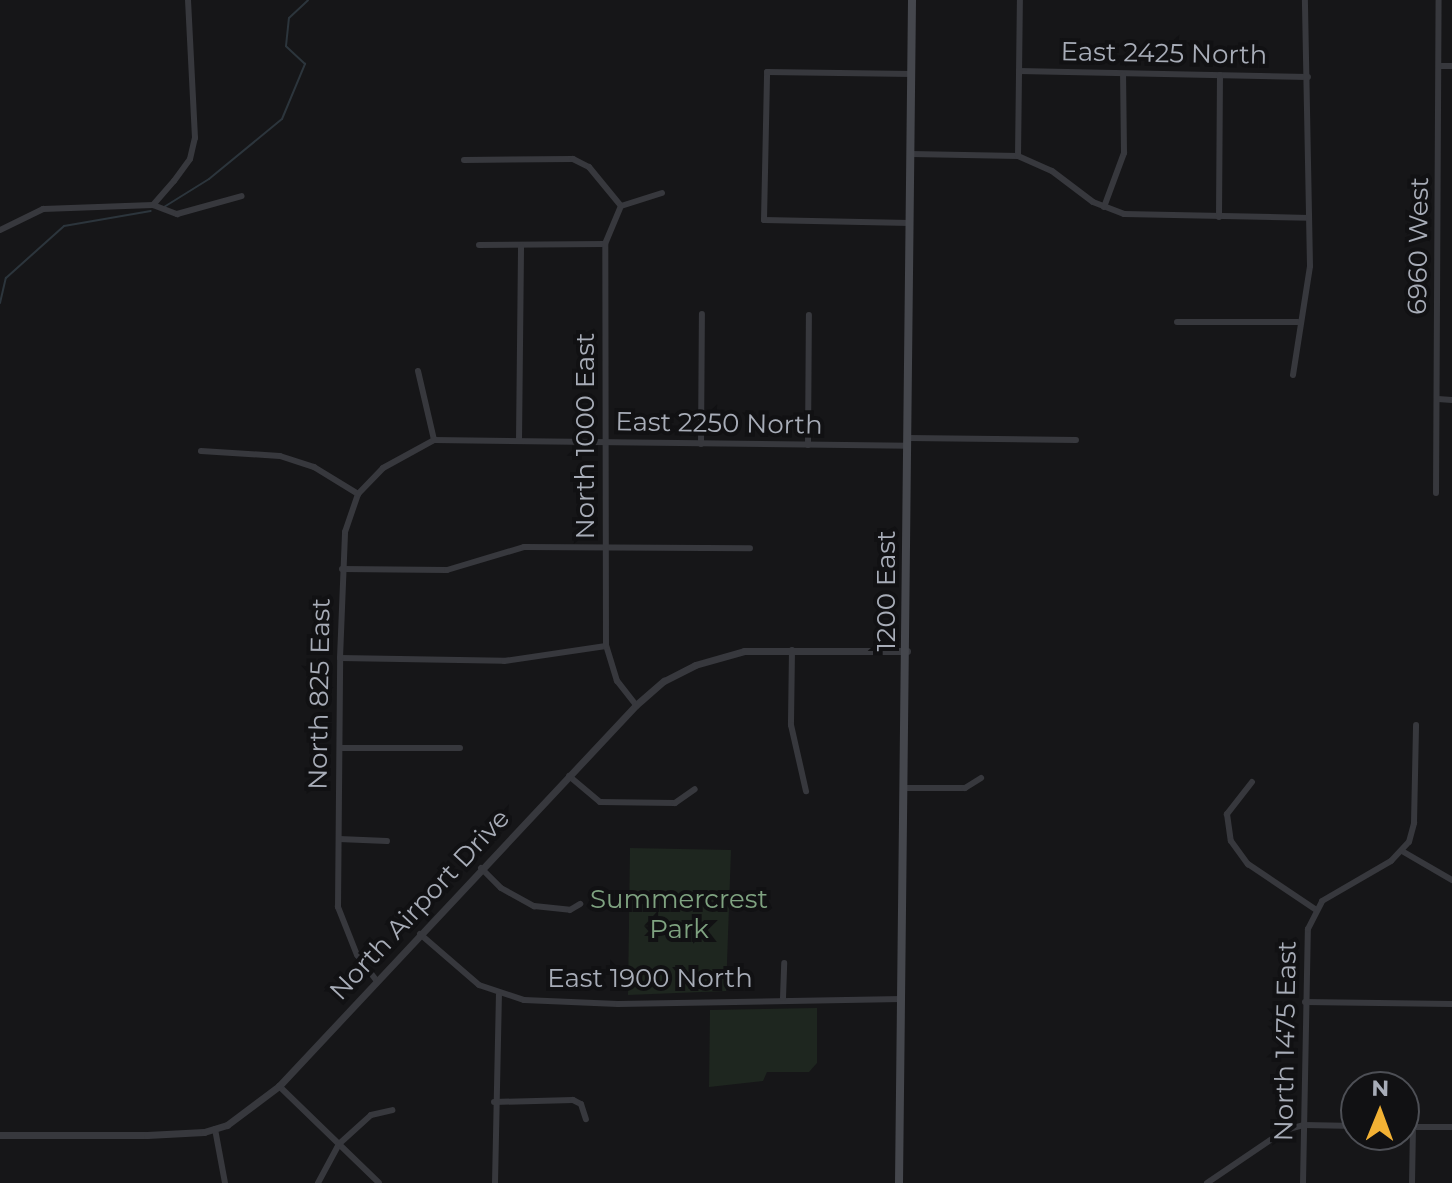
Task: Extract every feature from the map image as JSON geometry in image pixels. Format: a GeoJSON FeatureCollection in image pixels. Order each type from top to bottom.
{"type":"FeatureCollection","features":[{"type":"Feature","properties":{"kind":"main road","name":"1200 East"},"geometry":{"type":"LineString","coordinates":[[899,1183],[912,0]]}},
{"type":"Feature","properties":{"kind":"street"},"geometry":{"type":"LineString","coordinates":[[153,205],[190,159],[195,138],[188,0]]}},
{"type":"Feature","properties":{"kind":"street"},"geometry":{"type":"LineString","coordinates":[[1018,156],[1020,0]]}},
{"type":"Feature","properties":{"kind":"street"},"geometry":{"type":"LineString","coordinates":[[1293,375],[1310,253],[1305,0]]}},
{"type":"Feature","properties":{"kind":"street","name":"6960 West"},"geometry":{"type":"LineString","coordinates":[[1436,493],[1439,0]]}},
{"type":"Feature","properties":{"kind":"street"},"geometry":{"type":"LineString","coordinates":[[1439,66],[1452,66]]}},
{"type":"Feature","properties":{"kind":"street","name":"East 2425 North"},"geometry":{"type":"LineString","coordinates":[[1019,71],[1308,77]]}},
{"type":"Feature","properties":{"kind":"street"},"geometry":{"type":"LineString","coordinates":[[910,223],[764,220],[767,72],[912,74]]}},
{"type":"Feature","properties":{"kind":"street"},"geometry":{"type":"LineString","coordinates":[[1104,207],[1124,153],[1123,75]]}},
{"type":"Feature","properties":{"kind":"street"},"geometry":{"type":"LineString","coordinates":[[1219,217],[1220,75]]}},
{"type":"Feature","properties":{"kind":"street"},"geometry":{"type":"LineString","coordinates":[[911,154],[1018,156],[1052,171],[1104,207],[1124,214],[1309,218]]}},
{"type":"Feature","properties":{"kind":"street"},"geometry":{"type":"LineString","coordinates":[[464,160],[573,159],[589,167],[621,206],[662,193]]}},
{"type":"Feature","properties":{"kind":"street"},"geometry":{"type":"LineString","coordinates":[[0,230],[43,209],[153,205],[177,214],[242,196]]}},
{"type":"Feature","properties":{"kind":"street","name":"North 1000 East"},"geometry":{"type":"LineString","coordinates":[[621,206],[605,244],[608,443],[606,646],[617,681],[636,705]]}},
{"type":"Feature","properties":{"kind":"street"},"geometry":{"type":"LineString","coordinates":[[479,245],[605,244]]}},
{"type":"Feature","properties":{"kind":"street"},"geometry":{"type":"LineString","coordinates":[[519,441],[521,246]]}},
{"type":"Feature","properties":{"kind":"street"},"geometry":{"type":"LineString","coordinates":[[701,444],[702,314]]}},
{"type":"Feature","properties":{"kind":"street"},"geometry":{"type":"LineString","coordinates":[[808,445],[809,315]]}},
{"type":"Feature","properties":{"kind":"street"},"geometry":{"type":"LineString","coordinates":[[1177,322],[1298,322]]}},
{"type":"Feature","properties":{"kind":"street"},"geometry":{"type":"LineString","coordinates":[[418,371],[434,440]]}},
{"type":"Feature","properties":{"kind":"street"},"geometry":{"type":"LineString","coordinates":[[1438,399],[1452,400]]}},
{"type":"Feature","properties":{"kind":"street","name":"East 2250 North"},"geometry":{"type":"LineString","coordinates":[[434,440],[808,445],[1076,440]]}},
{"type":"Feature","properties":{"kind":"street","name":"North 825 East"},"geometry":{"type":"LineString","coordinates":[[376,980],[357,955],[338,907],[340,658],[345,532],[358,494],[383,468],[434,440]]}},
{"type":"Feature","properties":{"kind":"street"},"geometry":{"type":"LineString","coordinates":[[201,451],[280,456],[314,467],[358,494]]}},
{"type":"Feature","properties":{"kind":"street"},"geometry":{"type":"LineString","coordinates":[[342,569],[447,570],[510,548],[750,548]]}},
{"type":"Feature","properties":{"kind":"street"},"geometry":{"type":"LineString","coordinates":[[340,658],[504,661],[606,646]]}},
{"type":"Feature","properties":{"kind":"street"},"geometry":{"type":"LineString","coordinates":[[792,650],[791,725],[806,791]]}},
{"type":"Feature","properties":{"kind":"street","name":"North Airport Drive"},"geometry":{"type":"LineString","coordinates":[[0,1135],[215,1129],[227,1125],[279,1086],[481,868],[636,705],[664,681],[716,657],[792,650],[907,651]]}},
{"type":"Feature","properties":{"kind":"street"},"geometry":{"type":"LineString","coordinates":[[1416,725],[1414,823],[1402,851],[1452,880]]}},
{"type":"Feature","properties":{"kind":"street"},"geometry":{"type":"LineString","coordinates":[[341,748],[460,748]]}},
{"type":"Feature","properties":{"kind":"street"},"geometry":{"type":"LineString","coordinates":[[569,776],[600,802],[675,803],[695,789]]}},
{"type":"Feature","properties":{"kind":"street"},"geometry":{"type":"LineString","coordinates":[[905,788],[965,788],[981,778]]}},
{"type":"Feature","properties":{"kind":"street"},"geometry":{"type":"LineString","coordinates":[[1252,782],[1227,814],[1237,852],[1315,909]]}},
{"type":"Feature","properties":{"kind":"street"},"geometry":{"type":"LineString","coordinates":[[339,839],[387,841]]}},
{"type":"Feature","properties":{"kind":"street","name":"North 1475 East"},"geometry":{"type":"LineString","coordinates":[[1303,1183],[1308,929],[1315,909],[1402,851]]}},
{"type":"Feature","properties":{"kind":"street"},"geometry":{"type":"LineString","coordinates":[[481,868],[511,896],[534,906],[570,910],[580,904]]}},
{"type":"Feature","properties":{"kind":"street","name":"East 1900 North"},"geometry":{"type":"LineString","coordinates":[[420,934],[470,978],[499,995],[618,1004],[783,998],[902,999]]}},
{"type":"Feature","properties":{"kind":"street"},"geometry":{"type":"LineString","coordinates":[[783,998],[784,963]]}},
{"type":"Feature","properties":{"kind":"street"},"geometry":{"type":"LineString","coordinates":[[495,1183],[494,1102],[499,995]]}},
{"type":"Feature","properties":{"kind":"street"},"geometry":{"type":"LineString","coordinates":[[1305,1002],[1452,1004]]}},
{"type":"Feature","properties":{"kind":"street"},"geometry":{"type":"LineString","coordinates":[[279,1086],[379,1183]]}},
{"type":"Feature","properties":{"kind":"street"},"geometry":{"type":"LineString","coordinates":[[494,1102],[573,1100],[581,1104],[586,1119]]}},
{"type":"Feature","properties":{"kind":"street"},"geometry":{"type":"LineString","coordinates":[[318,1183],[339,1144],[371,1115],[392,1110]]}},
{"type":"Feature","properties":{"kind":"street"},"geometry":{"type":"LineString","coordinates":[[1207,1183],[1285,1130],[1304,1125],[1340,1126]]}},
{"type":"Feature","properties":{"kind":"street"},"geometry":{"type":"LineString","coordinates":[[1420,1127],[1452,1127]]}},
{"type":"Feature","properties":{"kind":"street"},"geometry":{"type":"LineString","coordinates":[[215,1129],[225,1183]]}},
{"type":"Feature","properties":{"kind":"street"},"geometry":{"type":"LineString","coordinates":[[1412,1183],[1413,1151]]}},
{"type":"Feature","properties":{"kind":"green space","name":"Summercrest Park"},"geometry":{"type":"Polygon","coordinates":[[[630,848],[731,850],[726,991],[628,995],[630,848]]]}},
{"type":"Feature","properties":{"kind":"green space"},"geometry":{"type":"Polygon","coordinates":[[[817,1008],[817,1063],[809,1072],[767,1072],[763,1081],[709,1087],[710,1010],[817,1008]]]}},
{"type":"Feature","properties":{"kind":"waterway"},"geometry":{"type":"LineString","coordinates":[[164,207],[209,179],[282,119],[305,64],[286,46],[289,18],[308,0]]}},
{"type":"Feature","properties":{"kind":"waterway"},"geometry":{"type":"LineString","coordinates":[[0,303],[6,278],[64,226],[151,211]]}}]}
